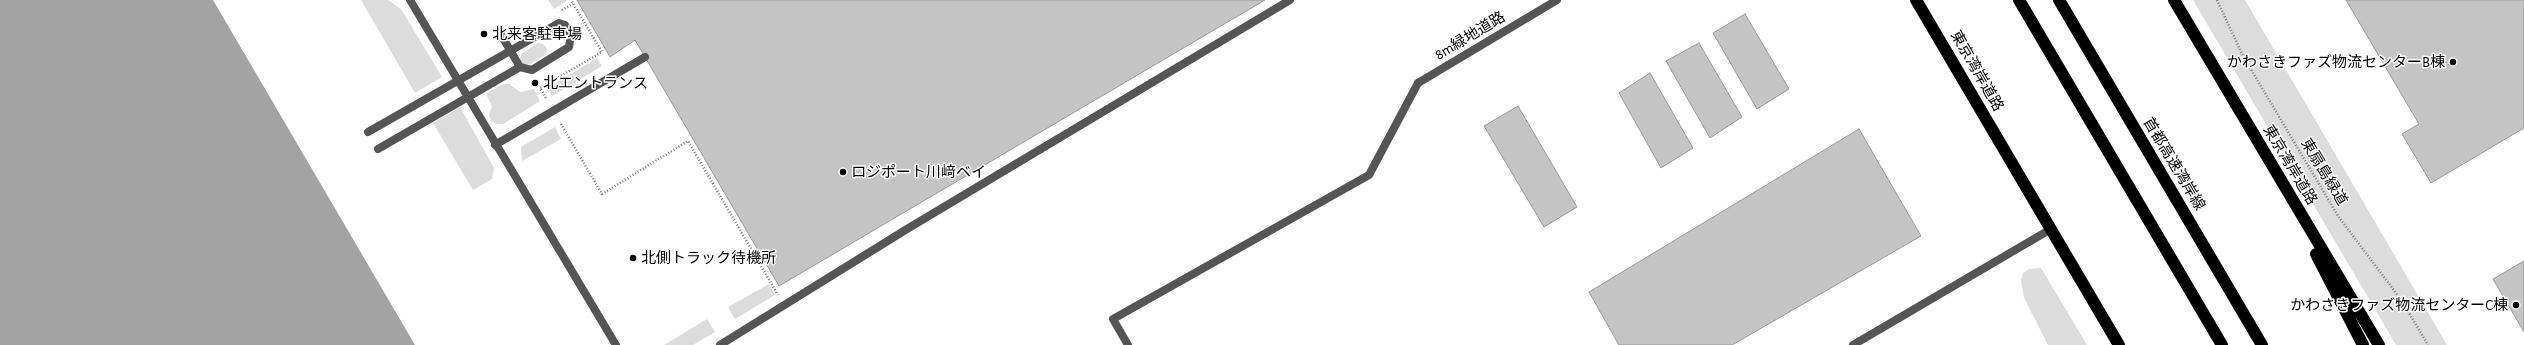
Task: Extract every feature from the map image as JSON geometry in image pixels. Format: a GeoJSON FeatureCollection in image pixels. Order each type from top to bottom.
{"type":"FeatureCollection","features":[{"type":"Feature","properties":{"kind":"highway","name":"東京湾岸道路"},"geometry":{"type":"LineString","coordinates":[[1916,0],[2119,345]]}},
{"type":"Feature","properties":{"kind":"highway"},"geometry":{"type":"LineString","coordinates":[[2019,0],[2222,345]]}},
{"type":"Feature","properties":{"kind":"highway","name":"首都高速湾岸線"},"geometry":{"type":"LineString","coordinates":[[2059,0],[2262,345]]}},
{"type":"Feature","properties":{"kind":"highway","name":"東京湾岸道路"},"geometry":{"type":"LineString","coordinates":[[2174,0],[2379,345]]}},
{"type":"Feature","properties":{"kind":"highway"},"geometry":{"type":"LineString","coordinates":[[2268,159],[2362,345]]}},
{"type":"Feature","properties":{"kind":"street"},"geometry":{"type":"LineString","coordinates":[[410,0],[466,97],[616,345]]}},
{"type":"Feature","properties":{"kind":"street"},"geometry":{"type":"LineString","coordinates":[[720,345],[928,216],[1290,0]]}},
{"type":"Feature","properties":{"kind":"street","name":"8m緑地道路"},"geometry":{"type":"LineString","coordinates":[[1128,345],[1113,319],[1369,174],[1418,83],[1557,0]]}},
{"type":"Feature","properties":{"kind":"street"},"geometry":{"type":"LineString","coordinates":[[368,132],[559,23],[565,25],[571,35],[570,47],[532,70],[520,67],[378,149]]}},
{"type":"Feature","properties":{"kind":"street"},"geometry":{"type":"LineString","coordinates":[[500,33],[520,67]]}},
{"type":"Feature","properties":{"kind":"street"},"geometry":{"type":"LineString","coordinates":[[495,145],[645,57]]}},
{"type":"Feature","properties":{"kind":"street"},"geometry":{"type":"LineString","coordinates":[[1853,345],[2051,229]]}},
{"type":"Feature","properties":{"kind":"path"},"geometry":{"type":"LineString","coordinates":[[546,98],[540,88],[602,52],[571,0]]}},
{"type":"Feature","properties":{"kind":"path","name":"東扇島緑道"},"geometry":{"type":"LineString","coordinates":[[2217,0],[2243,56],[2338,216],[2402,301],[2428,345]]}},
{"type":"Feature","properties":{"kind":"path"},"geometry":{"type":"LineString","coordinates":[[561,124],[602,194],[688,142],[779,297],[786,293]]}},
{"type":"Feature","properties":{"kind":"shaded area"},"geometry":{"type":"Polygon","coordinates":[[[0,0],[213,0],[415,345],[0,345],[0,0]]]}},
{"type":"Feature","properties":{"kind":"shaded area"},"geometry":{"type":"Polygon","coordinates":[[[361,0],[388,0],[401,9],[442,77],[415,93],[361,0]]]}},
{"type":"Feature","properties":{"kind":"shaded area"},"geometry":{"type":"Polygon","coordinates":[[[548,0],[566,0],[567,1],[554,9],[548,0]]]}},
{"type":"Feature","properties":{"kind":"shaded area"},"geometry":{"type":"Polygon","coordinates":[[[2193,0],[2245,0],[2447,345],[2396,345],[2193,0]]]}},
{"type":"Feature","properties":{"kind":"shaded area"},"geometry":{"type":"Polygon","coordinates":[[[538,43],[543,44],[547,49],[545,55],[530,64],[523,64],[520,59],[522,53],[538,43]]]}},
{"type":"Feature","properties":{"kind":"shaded area"},"geometry":{"type":"Polygon","coordinates":[[[597,58],[602,66],[552,96],[547,88],[597,58]]]}},
{"type":"Feature","properties":{"kind":"shaded area"},"geometry":{"type":"Polygon","coordinates":[[[503,84],[509,84],[520,92],[534,89],[540,101],[503,124],[496,124],[491,121],[489,115],[492,106],[486,94],[503,84]]]}},
{"type":"Feature","properties":{"kind":"shaded area"},"geometry":{"type":"Polygon","coordinates":[[[460,107],[494,168],[492,179],[473,190],[433,123],[460,107]]]}},
{"type":"Feature","properties":{"kind":"shaded area"},"geometry":{"type":"Polygon","coordinates":[[[555,127],[561,139],[522,161],[521,147],[555,127]]]}},
{"type":"Feature","properties":{"kind":"shaded area"},"geometry":{"type":"Polygon","coordinates":[[[2041,268],[2087,345],[2048,345],[2024,298],[2021,281],[2023,273],[2029,269],[2041,268]]]}},
{"type":"Feature","properties":{"kind":"shaded area"},"geometry":{"type":"Polygon","coordinates":[[[769,284],[775,295],[735,319],[728,307],[769,284]]]}},
{"type":"Feature","properties":{"kind":"shaded area"},"geometry":{"type":"Polygon","coordinates":[[[707,319],[715,332],[693,345],[664,345],[707,319]]]}},
{"type":"Feature","properties":{"kind":"building","name":"ロジポート川﨑ベイ"},"geometry":{"type":"Polygon","coordinates":[[[577,0],[1265,0],[779,286],[635,40],[610,57],[577,0]]]}},
{"type":"Feature","properties":{"kind":"building","name":"かわさきファズ物流センターB棟"},"geometry":{"type":"Polygon","coordinates":[[[2346,0],[2524,0],[2524,128],[2431,183],[2402,134],[2419,124],[2346,0]]]}},
{"type":"Feature","properties":{"kind":"building"},"geometry":{"type":"Polygon","coordinates":[[[1745,14],[1789,89],[1757,109],[1713,33],[1745,14]]]}},
{"type":"Feature","properties":{"kind":"building"},"geometry":{"type":"Polygon","coordinates":[[[1699,43],[1742,117],[1710,138],[1666,61],[1699,43]]]}},
{"type":"Feature","properties":{"kind":"building"},"geometry":{"type":"Polygon","coordinates":[[[1650,73],[1693,148],[1661,168],[1619,93],[1650,73]]]}},
{"type":"Feature","properties":{"kind":"building"},"geometry":{"type":"Polygon","coordinates":[[[1518,106],[1577,207],[1544,227],[1484,126],[1518,106]]]}},
{"type":"Feature","properties":{"kind":"building"},"geometry":{"type":"Polygon","coordinates":[[[1859,129],[1921,236],[1732,345],[1619,345],[1589,292],[1859,129]]]}},
{"type":"Feature","properties":{"kind":"building","name":"かわさきファズ物流センターC棟"},"geometry":{"type":"Polygon","coordinates":[[[2524,261],[2524,332],[2493,279],[2524,261]]]}},
{"type":"Feature","properties":{"kind":"place","name":"北来客駐車場"},"geometry":{"type":"Point","coordinates":[484,34]}},
{"type":"Feature","properties":{"kind":"place","name":"かわさきファズ物流センターB棟"},"geometry":{"type":"Point","coordinates":[2453,62]}},
{"type":"Feature","properties":{"kind":"place","name":"北エントランス"},"geometry":{"type":"Point","coordinates":[535,83]}},
{"type":"Feature","properties":{"kind":"place","name":"ロジポート川﨑ベイ"},"geometry":{"type":"Point","coordinates":[843,172]}},
{"type":"Feature","properties":{"kind":"place","name":"北側トラック待機所"},"geometry":{"type":"Point","coordinates":[633,258]}},
{"type":"Feature","properties":{"kind":"place","name":"かわさきファズ物流センターC棟"},"geometry":{"type":"Point","coordinates":[2516,305]}}]}
